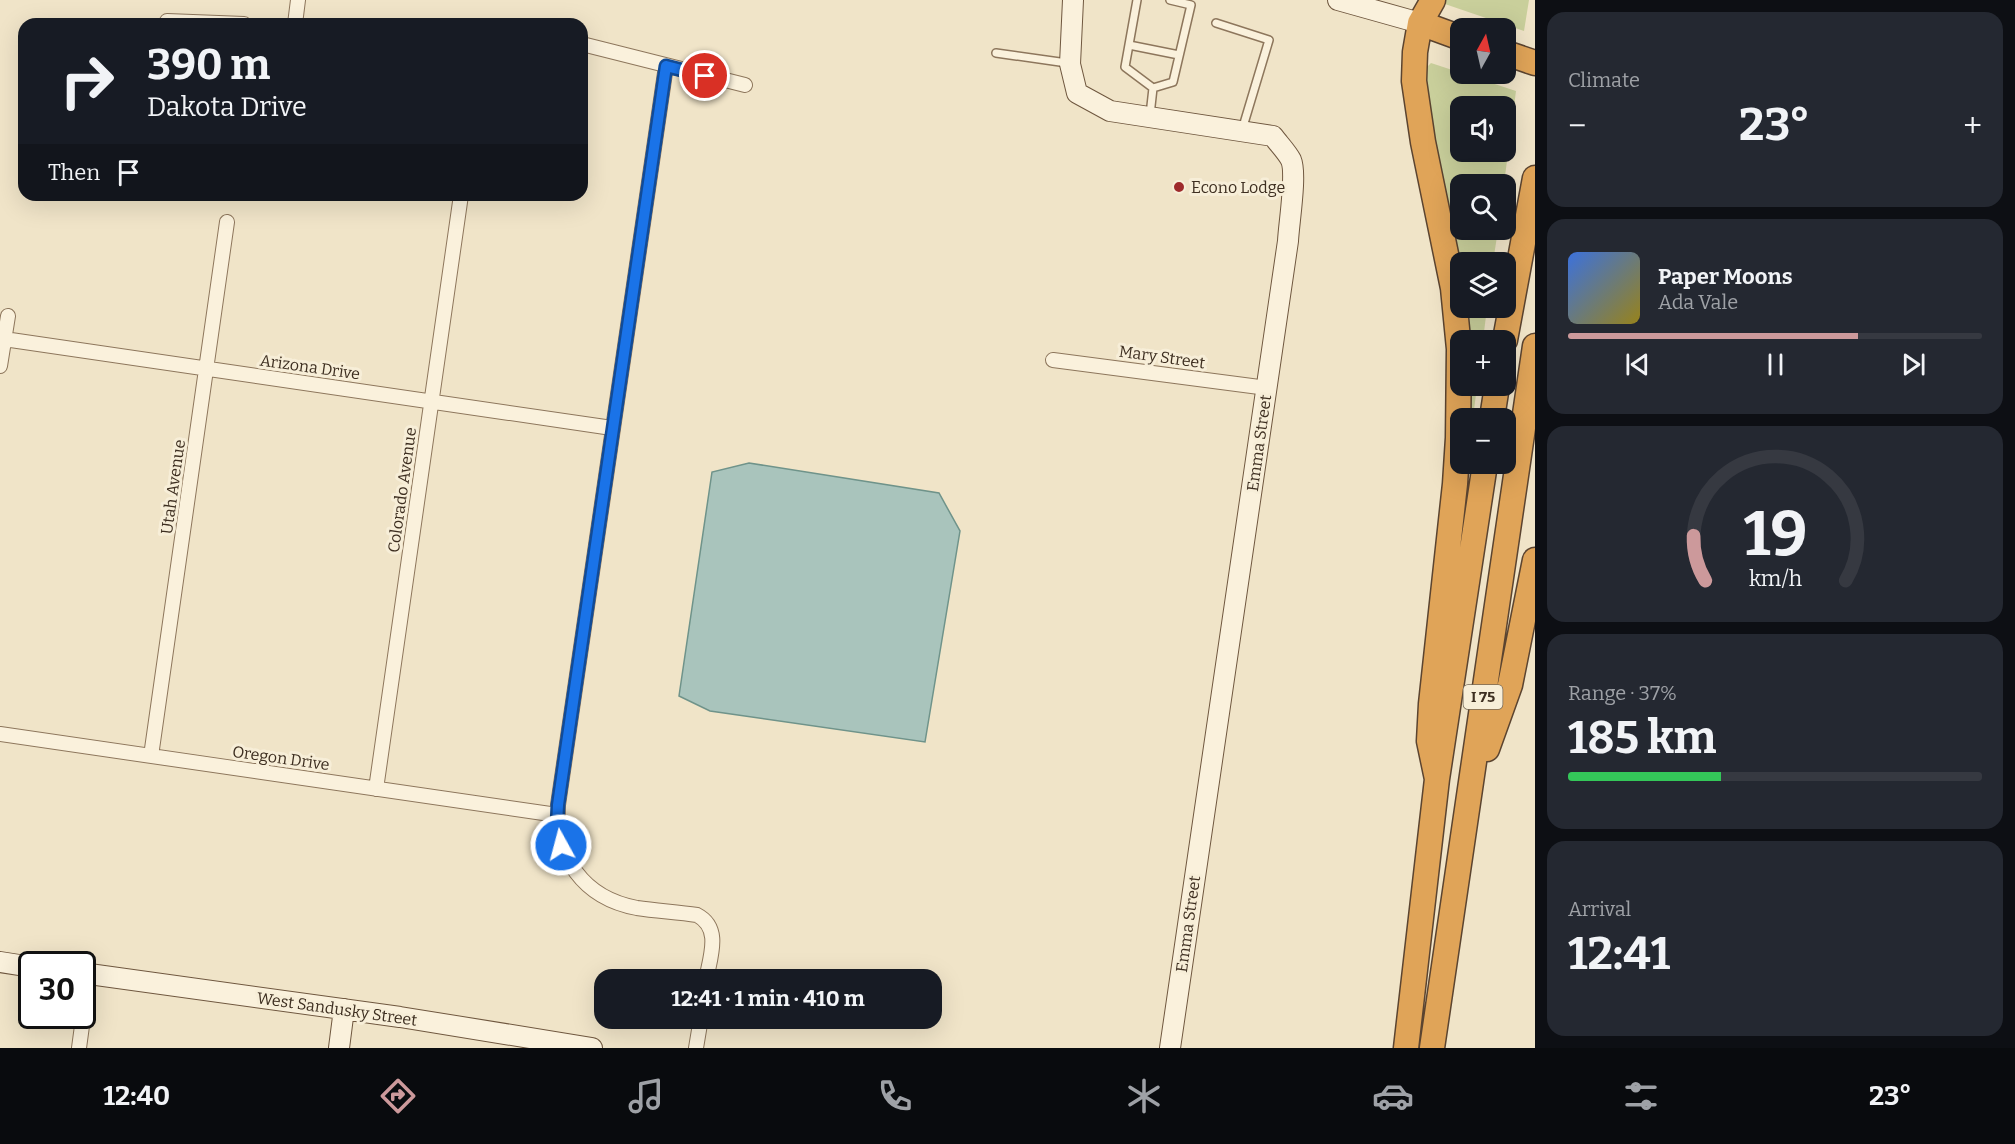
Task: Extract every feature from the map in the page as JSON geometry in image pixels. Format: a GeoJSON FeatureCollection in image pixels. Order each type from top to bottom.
{"type":"FeatureCollection","features":[{"type":"Feature","properties":{"kind":"highway"},"geometry":{"type":"LineString","coordinates":[[1433,0],[1420,23],[1414,68],[1418,111],[1453,288],[1459,349],[1455,484],[1429,741],[1437,779]]}},
{"type":"Feature","properties":{"kind":"highway"},"geometry":{"type":"LineString","coordinates":[[1420,23],[1450,34]]}},
{"type":"Feature","properties":{"kind":"highway"},"geometry":{"type":"LineString","coordinates":[[1516,56],[1535,63]]}},
{"type":"Feature","properties":{"kind":"highway"},"geometry":{"type":"LineString","coordinates":[[1507,330],[1535,178]]}},
{"type":"Feature","properties":{"kind":"highway","name":"I 75"},"geometry":{"type":"LineString","coordinates":[[1431,1048],[1535,346]]}},
{"type":"Feature","properties":{"kind":"highway","name":"I 75"},"geometry":{"type":"LineString","coordinates":[[1406,1048],[1437,779],[1483,474]]}},
{"type":"Feature","properties":{"kind":"highway"},"geometry":{"type":"LineString","coordinates":[[1445,956],[1456,930],[1464,898],[1487,748],[1510,685],[1535,560]]}},
{"type":"Feature","properties":{"kind":"street"},"geometry":{"type":"LineString","coordinates":[[296,18],[298,0]]}},
{"type":"Feature","properties":{"kind":"street","name":"Emma Street"},"geometry":{"type":"LineString","coordinates":[[1073,0],[1070,63],[1077,93],[1110,111],[1273,136],[1291,160],[1294,180],[1288,241],[1170,1048]]}},
{"type":"Feature","properties":{"kind":"street"},"geometry":{"type":"LineString","coordinates":[[1338,0],[1420,23]]}},
{"type":"Feature","properties":{"kind":"street"},"geometry":{"type":"LineString","coordinates":[[588,46],[745,85]]}},
{"type":"Feature","properties":{"kind":"street"},"geometry":{"type":"LineString","coordinates":[[666,66],[612,428],[557,825],[561,845],[570,863],[582,879],[598,892],[616,902],[636,908],[697,915],[706,920],[713,938],[708,969]]}},
{"type":"Feature","properties":{"kind":"street","name":"Colorado Avenue"},"geometry":{"type":"LineString","coordinates":[[376,789],[460,201]]}},
{"type":"Feature","properties":{"kind":"street","name":"Utah Avenue"},"geometry":{"type":"LineString","coordinates":[[151,756],[227,222]]}},
{"type":"Feature","properties":{"kind":"street"},"geometry":{"type":"LineString","coordinates":[[0,366],[8,316]]}},
{"type":"Feature","properties":{"kind":"street","name":"Arizona Drive"},"geometry":{"type":"LineString","coordinates":[[4,339],[612,428]]}},
{"type":"Feature","properties":{"kind":"street","name":"Mary Street"},"geometry":{"type":"LineString","coordinates":[[1053,360],[1267,388]]}},
{"type":"Feature","properties":{"kind":"street","name":"Oregon Drive"},"geometry":{"type":"LineString","coordinates":[[0,734],[557,815]]}},
{"type":"Feature","properties":{"kind":"street"},"geometry":{"type":"LineString","coordinates":[[0,962],[18,965]]}},
{"type":"Feature","properties":{"kind":"street","name":"West Sandusky Street"},"geometry":{"type":"LineString","coordinates":[[96,975],[344,1009],[592,1048]]}},
{"type":"Feature","properties":{"kind":"street"},"geometry":{"type":"LineString","coordinates":[[339,1048],[344,1009]]}},
{"type":"Feature","properties":{"kind":"street"},"geometry":{"type":"LineString","coordinates":[[79,1048],[81,1029]]}},
{"type":"Feature","properties":{"kind":"street"},"geometry":{"type":"LineString","coordinates":[[696,1048],[699,1029]]}},
{"type":"Feature","properties":{"kind":"lane"},"geometry":{"type":"LineString","coordinates":[[1137,0],[1125,67],[1153,88]]}},
{"type":"Feature","properties":{"kind":"lane"},"geometry":{"type":"LineString","coordinates":[[1153,88],[1173,82],[1191,5],[1170,0]]}},
{"type":"Feature","properties":{"kind":"lane"},"geometry":{"type":"LineString","coordinates":[[1216,23],[1269,40],[1242,132]]}},
{"type":"Feature","properties":{"kind":"lane"},"geometry":{"type":"LineString","coordinates":[[1129,45],[1179,55]]}},
{"type":"Feature","properties":{"kind":"lane"},"geometry":{"type":"LineString","coordinates":[[996,52],[1070,63]]}},
{"type":"Feature","properties":{"kind":"lane"},"geometry":{"type":"LineString","coordinates":[[1150,117],[1153,88]]}},
{"type":"Feature","properties":{"kind":"green space"},"geometry":{"type":"Polygon","coordinates":[[[1443,0],[1529,0],[1524,31],[1516,28],[1516,18],[1486,18],[1442,3],[1443,0]]]}},
{"type":"Feature","properties":{"kind":"green space"},"geometry":{"type":"Polygon","coordinates":[[[1431,63],[1450,69],[1450,84],[1495,84],[1516,91],[1515,96],[1450,96],[1450,162],[1507,162],[1505,174],[1450,174],[1450,237],[1424,70],[1431,63]]]}},
{"type":"Feature","properties":{"kind":"green space"},"geometry":{"type":"Polygon","coordinates":[[[1451,240],[1496,240],[1495,252],[1453,252],[1451,240]]]}},
{"type":"Feature","properties":{"kind":"green space"},"geometry":{"type":"Polygon","coordinates":[[[1464,318],[1486,318],[1484,330],[1466,330],[1464,318]]]}},
{"type":"Feature","properties":{"kind":"green space"},"geometry":{"type":"Polygon","coordinates":[[[1467,396],[1476,396],[1474,408],[1466,408],[1467,396]]]}},
{"type":"Feature","properties":{"kind":"water"},"geometry":{"type":"Polygon","coordinates":[[[749,463],[939,493],[960,531],[925,742],[710,711],[679,696],[712,472],[749,463]]]}},
{"type":"Feature","properties":{"kind":"place","name":"Econo Lodge"},"geometry":{"type":"Point","coordinates":[1179,187]}},
{"type":"Feature","properties":{"kind":"route"},"geometry":{"type":"LineString","coordinates":[[561,845],[557,825],[558,805],[666,66],[705,76]]}}]}
